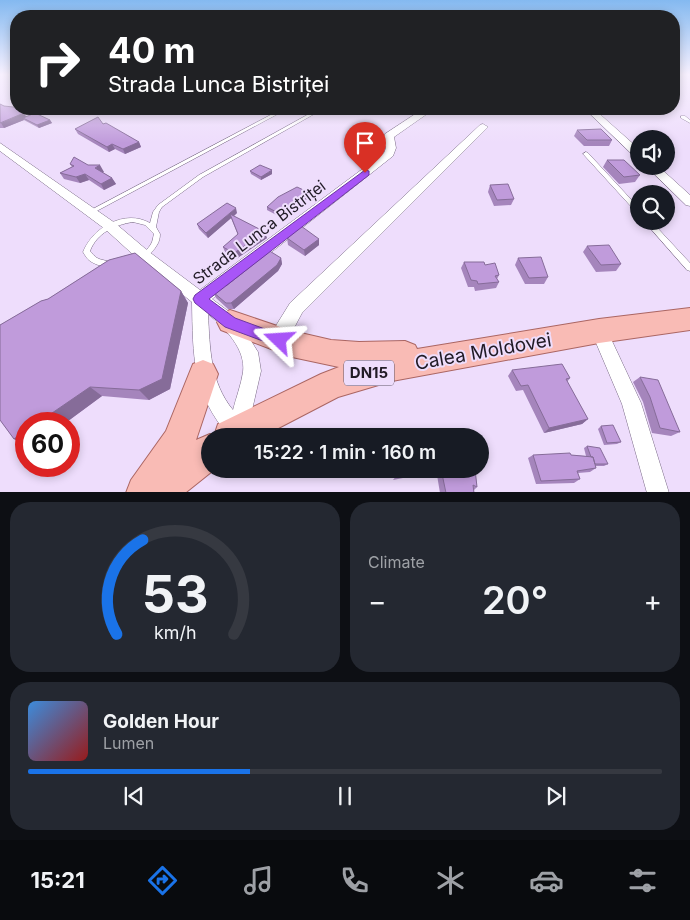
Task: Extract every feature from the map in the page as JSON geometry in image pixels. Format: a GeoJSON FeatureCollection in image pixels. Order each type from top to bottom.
{"type":"FeatureCollection","features":[{"type":"Feature","properties":{"kind":"main road","name":"Calea Moldovei"},"geometry":{"type":"LineString","coordinates":[[244,428],[332,384],[392,367],[599,331],[690,319]]}},
{"type":"Feature","properties":{"kind":"main road"},"geometry":{"type":"LineString","coordinates":[[230,322],[279,340],[331,353],[380,356],[511,347]]}},
{"type":"Feature","properties":{"kind":"main road"},"geometry":{"type":"LineString","coordinates":[[144,492],[179,442],[203,374]]}},
{"type":"Feature","properties":{"kind":"main road"},"geometry":{"type":"LineString","coordinates":[[156,492],[201,458]]}},
{"type":"Feature","properties":{"kind":"street","name":"Strada Lunca Bistriței"},"geometry":{"type":"LineString","coordinates":[[0,146],[110,226],[143,255],[200,299],[389,154],[392,148],[388,139],[390,136],[420,115]]}},
{"type":"Feature","properties":{"kind":"street"},"geometry":{"type":"LineString","coordinates":[[596,115],[630,147]]}},
{"type":"Feature","properties":{"kind":"street"},"geometry":{"type":"LineString","coordinates":[[279,340],[283,329],[296,308],[483,128]]}},
{"type":"Feature","properties":{"kind":"street"},"geometry":{"type":"LineString","coordinates":[[661,175],[690,202]]}},
{"type":"Feature","properties":{"kind":"street"},"geometry":{"type":"LineString","coordinates":[[200,299],[230,322],[249,352],[252,371],[235,428]]}},
{"type":"Feature","properties":{"kind":"street"},"geometry":{"type":"LineString","coordinates":[[200,299],[203,374],[214,402],[231,428]]}},
{"type":"Feature","properties":{"kind":"street"},"geometry":{"type":"LineString","coordinates":[[599,331],[631,403],[658,492]]}},
{"type":"Feature","properties":{"kind":"lane"},"geometry":{"type":"LineString","coordinates":[[91,212],[274,115]]}},
{"type":"Feature","properties":{"kind":"lane"},"geometry":{"type":"LineString","coordinates":[[153,226],[160,206],[201,176],[310,115]]}},
{"type":"Feature","properties":{"kind":"lane"},"geometry":{"type":"LineString","coordinates":[[683,118],[690,122]]}},
{"type":"Feature","properties":{"kind":"lane"},"geometry":{"type":"LineString","coordinates":[[586,154],[630,202]]}},
{"type":"Feature","properties":{"kind":"lane"},"geometry":{"type":"LineString","coordinates":[[104,272],[112,266],[128,262],[143,255],[154,245],[157,234],[153,226],[134,220],[110,226],[89,244],[86,252],[90,259],[97,263],[112,266]]}},
{"type":"Feature","properties":{"kind":"lane"},"geometry":{"type":"LineString","coordinates":[[655,230],[690,268]]}},
{"type":"Feature","properties":{"kind":"building"},"geometry":{"type":"Polygon","coordinates":[[[0,104],[10,107],[10,115],[19,115],[0,123],[0,104]]]}},
{"type":"Feature","properties":{"kind":"building"},"geometry":{"type":"Polygon","coordinates":[[[30,115],[39,115],[50,120],[37,125],[23,118],[30,115]]]}},
{"type":"Feature","properties":{"kind":"building"},"geometry":{"type":"Polygon","coordinates":[[[98,117],[103,124],[106,123],[139,142],[123,149],[112,144],[107,147],[75,129],[98,117]]]}},
{"type":"Feature","properties":{"kind":"building"},"geometry":{"type":"Polygon","coordinates":[[[601,129],[612,140],[587,140],[577,130],[601,129]]]}},
{"type":"Feature","properties":{"kind":"building"},"geometry":{"type":"Polygon","coordinates":[[[74,157],[88,165],[100,165],[95,168],[112,178],[101,184],[85,174],[76,177],[60,173],[74,166],[70,164],[74,157]]]}},
{"type":"Feature","properties":{"kind":"building"},"geometry":{"type":"Polygon","coordinates":[[[607,160],[624,160],[630,166],[630,175],[640,175],[624,177],[607,160]]]}},
{"type":"Feature","properties":{"kind":"building"},"geometry":{"type":"Polygon","coordinates":[[[260,165],[272,170],[261,177],[250,171],[260,165]]]}},
{"type":"Feature","properties":{"kind":"building"},"geometry":{"type":"Polygon","coordinates":[[[508,184],[514,199],[497,200],[490,185],[508,184]]]}},
{"type":"Feature","properties":{"kind":"building"},"geometry":{"type":"Polygon","coordinates":[[[297,187],[310,193],[282,215],[267,207],[278,197],[297,187]]]}},
{"type":"Feature","properties":{"kind":"building"},"geometry":{"type":"Polygon","coordinates":[[[227,203],[236,208],[206,233],[197,224],[227,203]]]}},
{"type":"Feature","properties":{"kind":"building"},"geometry":{"type":"Polygon","coordinates":[[[230,214],[265,232],[234,253],[223,247],[238,234],[230,214]]]}},
{"type":"Feature","properties":{"kind":"building"},"geometry":{"type":"Polygon","coordinates":[[[301,226],[319,239],[304,250],[287,238],[301,226]]]}},
{"type":"Feature","properties":{"kind":"building"},"geometry":{"type":"Polygon","coordinates":[[[609,245],[621,264],[601,265],[587,246],[609,245]]]}},
{"type":"Feature","properties":{"kind":"building"},"geometry":{"type":"Polygon","coordinates":[[[268,250],[281,258],[277,265],[231,303],[226,303],[213,292],[224,284],[226,286],[265,255],[263,254],[268,250]]]}},
{"type":"Feature","properties":{"kind":"building"},"geometry":{"type":"Polygon","coordinates":[[[135,253],[181,291],[162,379],[139,390],[90,387],[54,412],[15,412],[14,439],[0,420],[0,325],[41,301],[48,299],[109,260],[135,253]]]}},
{"type":"Feature","properties":{"kind":"building"},"geometry":{"type":"Polygon","coordinates":[[[541,257],[548,277],[529,278],[518,258],[541,257]]]}},
{"type":"Feature","properties":{"kind":"building"},"geometry":{"type":"Polygon","coordinates":[[[464,262],[484,262],[485,265],[495,263],[499,275],[495,276],[499,282],[478,284],[477,281],[471,280],[464,262]]]}},
{"type":"Feature","properties":{"kind":"building"},"geometry":{"type":"Polygon","coordinates":[[[562,364],[570,378],[566,379],[588,419],[549,428],[528,385],[521,386],[512,370],[562,364]]]}},
{"type":"Feature","properties":{"kind":"building"},"geometry":{"type":"Polygon","coordinates":[[[640,377],[658,380],[680,432],[660,428],[650,397],[640,377]]]}},
{"type":"Feature","properties":{"kind":"building"},"geometry":{"type":"Polygon","coordinates":[[[613,425],[621,442],[607,443],[601,426],[613,425]]]}},
{"type":"Feature","properties":{"kind":"building"},"geometry":{"type":"Polygon","coordinates":[[[587,446],[600,448],[608,464],[595,464],[587,446]]]}},
{"type":"Feature","properties":{"kind":"building"},"geometry":{"type":"Polygon","coordinates":[[[570,453],[571,455],[593,457],[596,468],[577,471],[580,479],[541,481],[533,455],[570,453]]]}},
{"type":"Feature","properties":{"kind":"building"},"geometry":{"type":"Polygon","coordinates":[[[443,478],[476,478],[477,487],[473,485],[474,492],[446,492],[443,478]]]}},
{"type":"Feature","properties":{"kind":"route"},"geometry":{"type":"LineString","coordinates":[[279,340],[230,322],[200,299],[365,173]]}}]}
